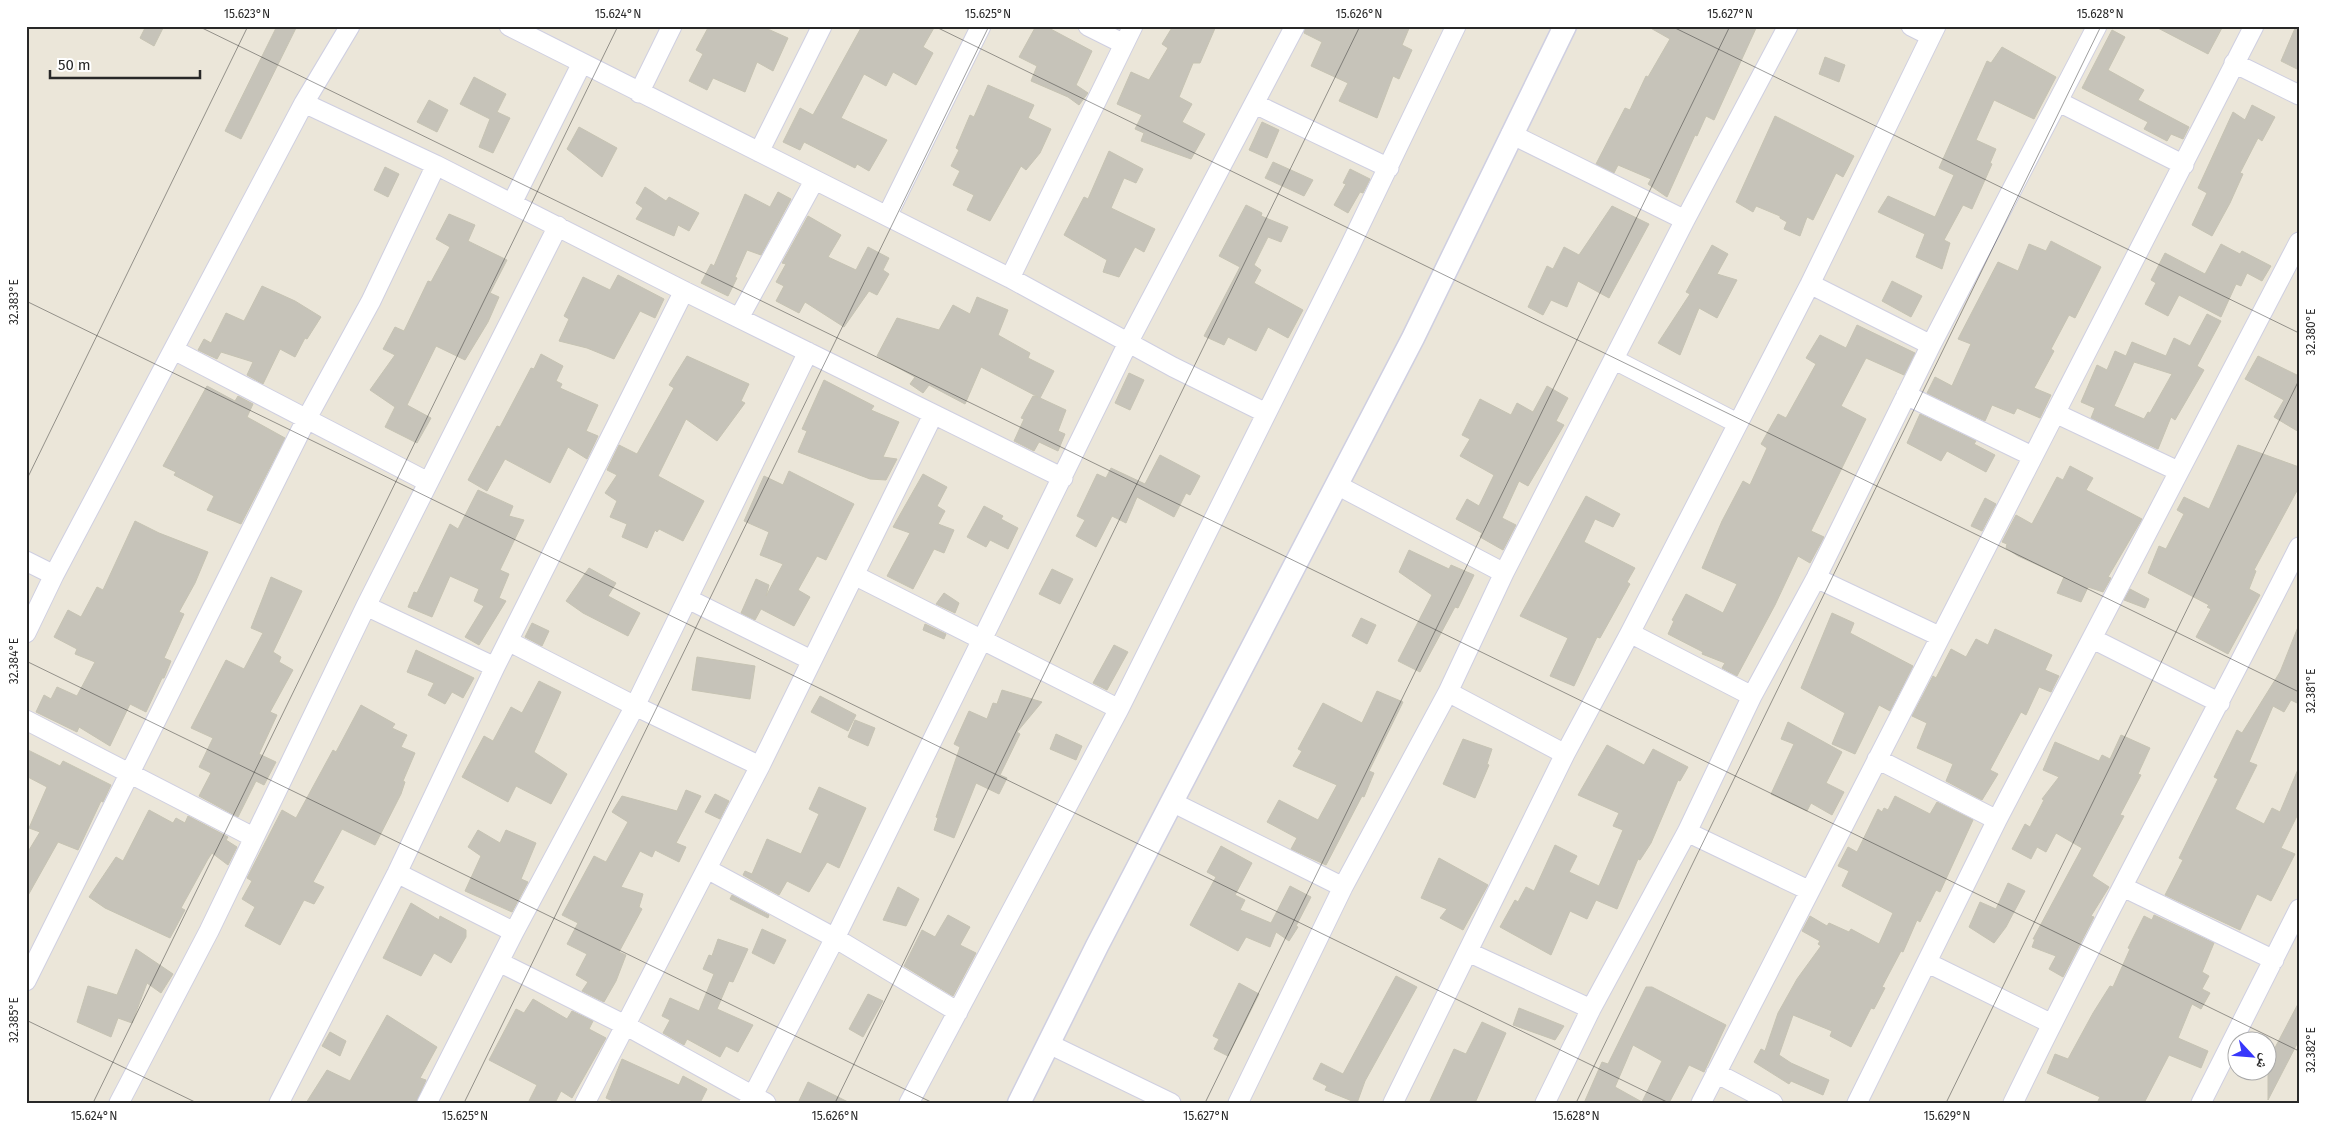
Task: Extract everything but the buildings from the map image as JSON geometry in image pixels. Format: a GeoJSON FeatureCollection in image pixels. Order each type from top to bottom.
{"type":"FeatureCollection","features":[{"type":"Feature","properties":{"kind":"street"},"geometry":{"type":"LineString","coordinates":[[26,633],[54,575],[304,103],[350,26]]}},
{"type":"Feature","properties":{"kind":"street"},"geometry":{"type":"LineString","coordinates":[[639,93],[672,26]]}},
{"type":"Feature","properties":{"kind":"street"},"geometry":{"type":"LineString","coordinates":[[759,152],[822,26]]}},
{"type":"Feature","properties":{"kind":"street"},"geometry":{"type":"LineString","coordinates":[[887,216],[981,26]]}},
{"type":"Feature","properties":{"kind":"street"},"geometry":{"type":"LineString","coordinates":[[1088,26],[1124,44]]}},
{"type":"Feature","properties":{"kind":"street"},"geometry":{"type":"LineString","coordinates":[[1010,278],[1133,26]]}},
{"type":"Feature","properties":{"kind":"street"},"geometry":{"type":"LineString","coordinates":[[499,962],[623,1024],[756,1100],[1130,342],[1295,26]]}},
{"type":"Feature","properties":{"kind":"street"},"geometry":{"type":"LineString","coordinates":[[909,1103],[1119,709],[1389,168],[1456,26]]}},
{"type":"Feature","properties":{"kind":"street"},"geometry":{"type":"LineString","coordinates":[[1019,1103],[1172,802],[1413,338],[1565,26]]}},
{"type":"Feature","properties":{"kind":"street"},"geometry":{"type":"LineString","coordinates":[[1238,1103],[1343,887],[1448,692],[1504,573],[1685,220],[1788,26]]}},
{"type":"Feature","properties":{"kind":"street"},"geometry":{"type":"LineString","coordinates":[[1393,1103],[1565,754],[1630,633],[1810,284],[1934,31],[1911,26]]}},
{"type":"Feature","properties":{"kind":"street"},"geometry":{"type":"LineString","coordinates":[[1545,1103],[1591,1008],[1687,832],[1752,696],[1816,578],[1931,345],[2097,26]]}},
{"type":"Feature","properties":{"kind":"street"},"geometry":{"type":"LineString","coordinates":[[1701,1103],[1808,890],[2184,165],[2254,26]]}},
{"type":"Feature","properties":{"kind":"street"},"geometry":{"type":"LineString","coordinates":[[514,27],[639,93],[1010,278],[1173,367],[1266,413]]}},
{"type":"Feature","properties":{"kind":"street"},"geometry":{"type":"LineString","coordinates":[[512,203],[582,63]]}},
{"type":"Feature","properties":{"kind":"street"},"geometry":{"type":"LineString","coordinates":[[2234,64],[2299,95]]}},
{"type":"Feature","properties":{"kind":"street"},"geometry":{"type":"LineString","coordinates":[[2058,102],[2184,165]]}},
{"type":"Feature","properties":{"kind":"street"},"geometry":{"type":"LineString","coordinates":[[304,103],[436,165],[933,416],[1063,478]]}},
{"type":"Feature","properties":{"kind":"street"},"geometry":{"type":"LineString","coordinates":[[1255,104],[1389,168]]}},
{"type":"Feature","properties":{"kind":"street"},"geometry":{"type":"LineString","coordinates":[[1511,134],[1685,220]]}},
{"type":"Feature","properties":{"kind":"street"},"geometry":{"type":"LineString","coordinates":[[26,980],[308,418],[370,301],[436,165]]}},
{"type":"Feature","properties":{"kind":"street"},"geometry":{"type":"LineString","coordinates":[[739,318],[814,181]]}},
{"type":"Feature","properties":{"kind":"street"},"geometry":{"type":"LineString","coordinates":[[120,1103],[187,975],[366,606],[558,226]]}},
{"type":"Feature","properties":{"kind":"street"},"geometry":{"type":"LineString","coordinates":[[1857,1103],[1998,820],[2178,471],[2299,242]]}},
{"type":"Feature","properties":{"kind":"street"},"geometry":{"type":"LineString","coordinates":[[1810,284],[1931,345]]}},
{"type":"Feature","properties":{"kind":"street"},"geometry":{"type":"LineString","coordinates":[[279,1103],[397,873],[495,667],[684,291]]}},
{"type":"Feature","properties":{"kind":"street"},"geometry":{"type":"LineString","coordinates":[[174,350],[428,482]]}},
{"type":"Feature","properties":{"kind":"street"},"geometry":{"type":"LineString","coordinates":[[427,1103],[514,932],[635,706],[808,352]]}},
{"type":"Feature","properties":{"kind":"street"},"geometry":{"type":"LineString","coordinates":[[1614,360],[1737,423]]}},
{"type":"Feature","properties":{"kind":"street"},"geometry":{"type":"LineString","coordinates":[[1906,396],[2032,456]]}},
{"type":"Feature","properties":{"kind":"street"},"geometry":{"type":"LineString","coordinates":[[2055,413],[2178,471]]}},
{"type":"Feature","properties":{"kind":"street"},"geometry":{"type":"LineString","coordinates":[[584,1103],[623,1024],[760,766],[933,416]]}},
{"type":"Feature","properties":{"kind":"street"},"geometry":{"type":"LineString","coordinates":[[1337,485],[1504,573]]}},
{"type":"Feature","properties":{"kind":"street"},"geometry":{"type":"LineString","coordinates":[[2013,1103],[2299,547]]}},
{"type":"Feature","properties":{"kind":"street"},"geometry":{"type":"LineString","coordinates":[[26,561],[54,575]]}},
{"type":"Feature","properties":{"kind":"street"},"geometry":{"type":"LineString","coordinates":[[854,575],[1119,709]]}},
{"type":"Feature","properties":{"kind":"street"},"geometry":{"type":"LineString","coordinates":[[1816,578],[1939,636]]}},
{"type":"Feature","properties":{"kind":"street"},"geometry":{"type":"LineString","coordinates":[[688,599],[811,660]]}},
{"type":"Feature","properties":{"kind":"street"},"geometry":{"type":"LineString","coordinates":[[366,606],[495,667]]}},
{"type":"Feature","properties":{"kind":"street"},"geometry":{"type":"LineString","coordinates":[[1630,633],[1752,696]]}},
{"type":"Feature","properties":{"kind":"street"},"geometry":{"type":"LineString","coordinates":[[2093,639],[2220,703]]}},
{"type":"Feature","properties":{"kind":"street"},"geometry":{"type":"LineString","coordinates":[[508,641],[635,706],[760,766]]}},
{"type":"Feature","properties":{"kind":"street"},"geometry":{"type":"LineString","coordinates":[[1448,692],[1565,754]]}},
{"type":"Feature","properties":{"kind":"street"},"geometry":{"type":"LineString","coordinates":[[26,720],[253,837]]}},
{"type":"Feature","properties":{"kind":"street"},"geometry":{"type":"LineString","coordinates":[[1877,759],[1998,820]]}},
{"type":"Feature","properties":{"kind":"street"},"geometry":{"type":"LineString","coordinates":[[1172,802],[1343,887]]}},
{"type":"Feature","properties":{"kind":"street"},"geometry":{"type":"LineString","coordinates":[[1687,832],[1808,890]]}},
{"type":"Feature","properties":{"kind":"street"},"geometry":{"type":"LineString","coordinates":[[707,869],[835,938],[958,1012]]}},
{"type":"Feature","properties":{"kind":"street"},"geometry":{"type":"LineString","coordinates":[[397,873],[514,932]]}},
{"type":"Feature","properties":{"kind":"street"},"geometry":{"type":"LineString","coordinates":[[2123,887],[2274,960]]}},
{"type":"Feature","properties":{"kind":"street"},"geometry":{"type":"LineString","coordinates":[[2201,1103],[2274,960],[2292,940],[2299,909]]}},
{"type":"Feature","properties":{"kind":"street"},"geometry":{"type":"LineString","coordinates":[[1468,952],[1591,1008]]}},
{"type":"Feature","properties":{"kind":"street"},"geometry":{"type":"LineString","coordinates":[[1928,963],[2052,1024]]}},
{"type":"Feature","properties":{"kind":"street"},"geometry":{"type":"LineString","coordinates":[[1048,1044],[1171,1103]]}},
{"type":"Feature","properties":{"kind":"street"},"geometry":{"type":"LineString","coordinates":[[1716,1073],[1773,1103]]}}]}
